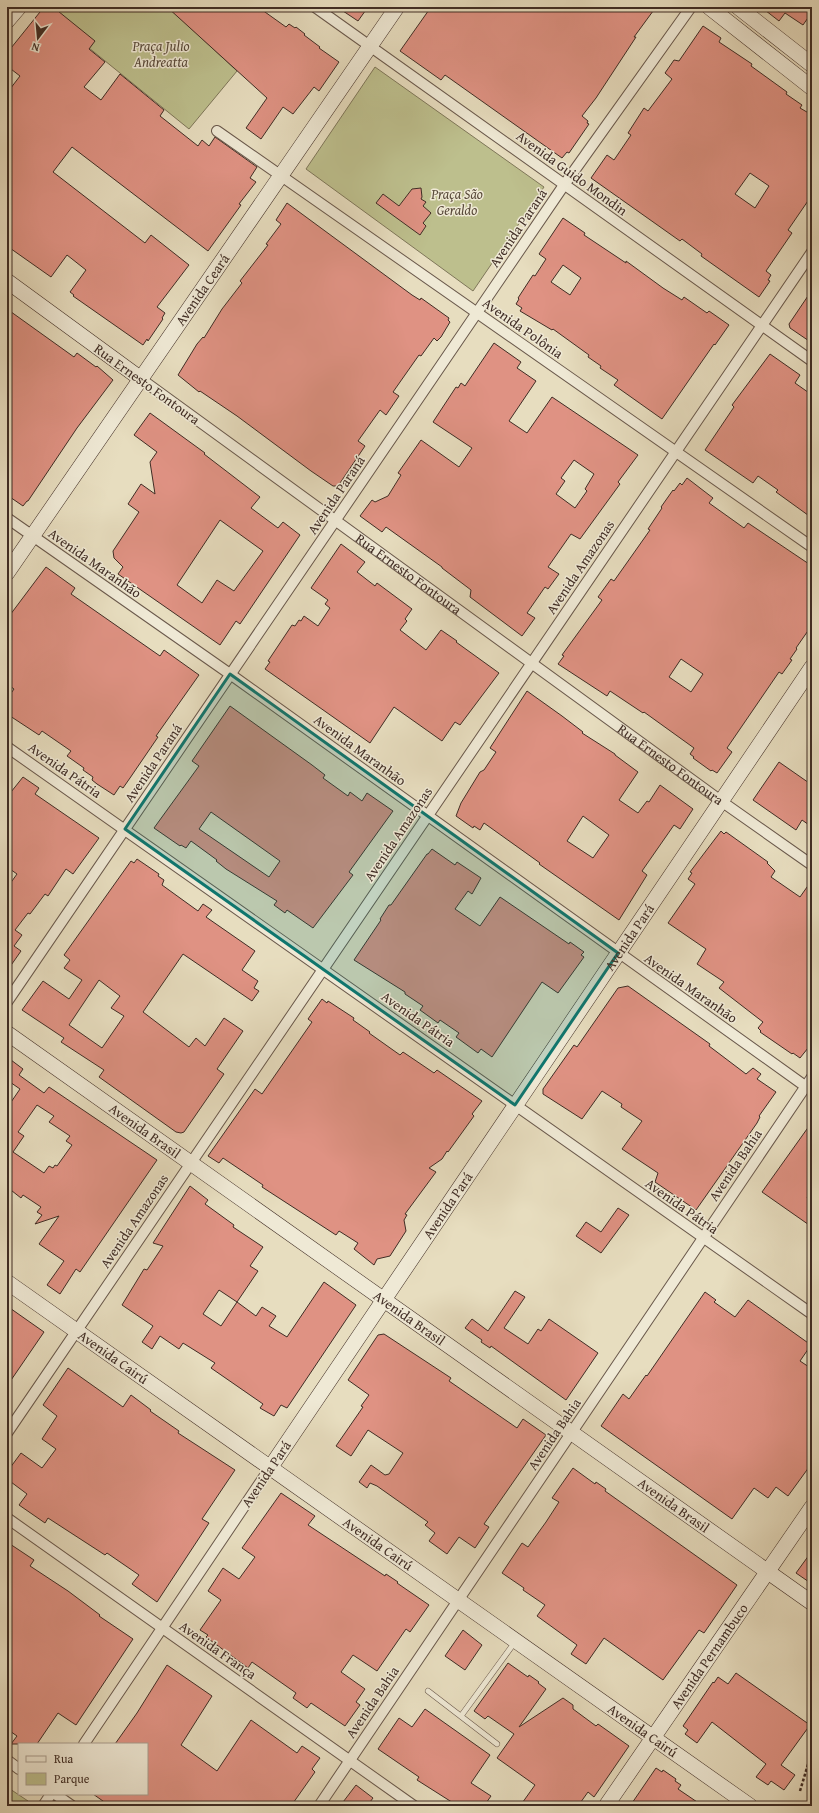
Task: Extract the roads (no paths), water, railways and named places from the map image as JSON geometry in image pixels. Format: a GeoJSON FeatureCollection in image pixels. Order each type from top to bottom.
{"type":"FeatureCollection","features":[{"type":"Feature","properties":{"kind":"street"},"geometry":{"type":"LineString","coordinates":[[7,21],[19,7]]}},
{"type":"Feature","properties":{"kind":"street","name":"Avenida Guido Mondin"},"geometry":{"type":"LineString","coordinates":[[315,7],[812,361]]}},
{"type":"Feature","properties":{"kind":"street","name":"Avenida Ceará"},"geometry":{"type":"LineString","coordinates":[[7,573],[397,7]]}},
{"type":"Feature","properties":{"kind":"street","name":"Avenida Paraná"},"geometry":{"type":"LineString","coordinates":[[7,1002],[564,185],[691,7]]}},
{"type":"Feature","properties":{"kind":"street"},"geometry":{"type":"LineString","coordinates":[[709,7],[812,88]]}},
{"type":"Feature","properties":{"kind":"street"},"geometry":{"type":"LineString","coordinates":[[738,7],[812,65]]}},
{"type":"Feature","properties":{"kind":"street","name":"Avenida Polônia"},"geometry":{"type":"LineString","coordinates":[[217,131],[812,547]]}},
{"type":"Feature","properties":{"kind":"street","name":"Avenida Amazonas"},"geometry":{"type":"LineString","coordinates":[[7,1433],[812,252]]}},
{"type":"Feature","properties":{"kind":"street","name":"Rua Ernesto Fontoura"},"geometry":{"type":"LineString","coordinates":[[7,281],[531,664],[812,865]]}},
{"type":"Feature","properties":{"kind":"street","name":"Avenida Maranhão"},"geometry":{"type":"LineString","coordinates":[[7,518],[230,674],[618,953],[809,1088]]}},
{"type":"Feature","properties":{"kind":"street","name":"Avenida Pará"},"geometry":{"type":"LineString","coordinates":[[85,1743],[161,1627],[812,667]]}},
{"type":"Feature","properties":{"kind":"street","name":"Avenida Pátria"},"geometry":{"type":"LineString","coordinates":[[7,747],[812,1314]]}},
{"type":"Feature","properties":{"kind":"street","name":"Avenida Brasil"},"geometry":{"type":"LineString","coordinates":[[7,1033],[812,1602]]}},
{"type":"Feature","properties":{"kind":"street","name":"Avenida Bahia"},"geometry":{"type":"LineString","coordinates":[[319,1806],[703,1237],[809,1088],[812,1077]]}},
{"type":"Feature","properties":{"kind":"street","name":"Avenida Cairú"},"geometry":{"type":"LineString","coordinates":[[7,1282],[750,1806]]}},
{"type":"Feature","properties":{"kind":"street","name":"Avenida Pernambuco"},"geometry":{"type":"LineString","coordinates":[[606,1806],[812,1507]]}},
{"type":"Feature","properties":{"kind":"street","name":"Avenida França"},"geometry":{"type":"LineString","coordinates":[[7,1518],[414,1806]]}},
{"type":"Feature","properties":{"kind":"street"},"geometry":{"type":"LineString","coordinates":[[7,1760],[18,1767]]}},
{"type":"Feature","properties":{"kind":"street"},"geometry":{"type":"LineString","coordinates":[[43,1806],[50,1795]]}},
{"type":"Feature","properties":{"kind":"street"},"geometry":{"type":"LineString","coordinates":[[56,1795],[72,1806]]}},
{"type":"Feature","properties":{"kind":"lane"},"geometry":{"type":"LineString","coordinates":[[461,1716],[516,1641]]}},
{"type":"Feature","properties":{"kind":"lane"},"geometry":{"type":"LineString","coordinates":[[428,1691],[497,1744]]}},
{"type":"Feature","properties":{"kind":"park label","name":"Praça Julio Andreatta"},"geometry":{"type":"Point","coordinates":[161,54]}},
{"type":"Feature","properties":{"kind":"park label","name":"Praça São Geraldo"},"geometry":{"type":"Point","coordinates":[457,202]}}]}
